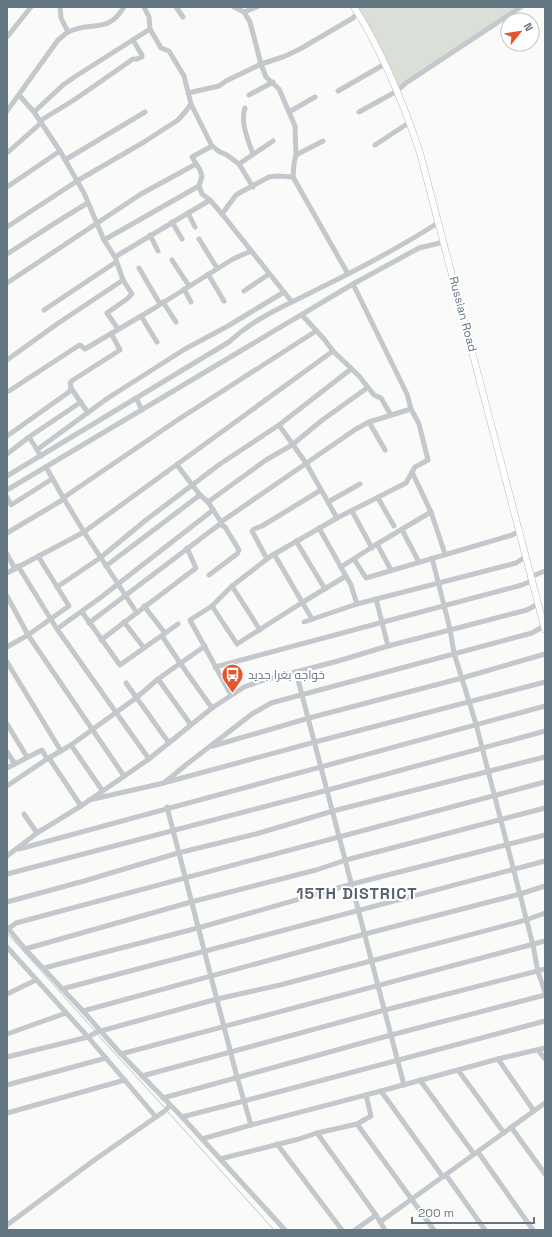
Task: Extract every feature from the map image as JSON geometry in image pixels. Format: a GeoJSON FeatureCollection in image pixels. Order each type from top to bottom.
{"type":"FeatureCollection","features":[{"type":"Feature","properties":{"kind":"main road","name":"Russian Road"},"geometry":{"type":"LineString","coordinates":[[354,7],[385,64],[404,106],[420,153],[476,362],[544,628]]}},
{"type":"Feature","properties":{"kind":"street"},"geometry":{"type":"LineString","coordinates":[[7,37],[31,7]]}},
{"type":"Feature","properties":{"kind":"street"},"geometry":{"type":"LineString","coordinates":[[60,7],[61,18],[68,32]]}},
{"type":"Feature","properties":{"kind":"street"},"geometry":{"type":"LineString","coordinates":[[7,111],[58,40],[68,32],[80,28],[104,25],[115,19],[124,7]]}},
{"type":"Feature","properties":{"kind":"street"},"geometry":{"type":"LineString","coordinates":[[144,7],[149,17],[150,29],[161,48],[169,51],[184,76],[191,104],[212,146],[239,164],[253,186]]}},
{"type":"Feature","properties":{"kind":"street"},"geometry":{"type":"LineString","coordinates":[[176,7],[183,17]]}},
{"type":"Feature","properties":{"kind":"street"},"geometry":{"type":"LineString","coordinates":[[234,7],[244,12],[252,26],[261,64],[266,77],[279,89],[295,126],[296,155],[293,178],[348,274]]}},
{"type":"Feature","properties":{"kind":"street"},"geometry":{"type":"LineString","coordinates":[[244,12],[257,7]]}},
{"type":"Feature","properties":{"kind":"street"},"geometry":{"type":"LineString","coordinates":[[359,112],[397,91],[406,83],[521,7]]}},
{"type":"Feature","properties":{"kind":"street"},"geometry":{"type":"LineString","coordinates":[[188,92],[220,86],[226,81],[261,64],[283,57],[300,49],[358,14]]}},
{"type":"Feature","properties":{"kind":"street"},"geometry":{"type":"LineString","coordinates":[[34,112],[76,76],[150,29]]}},
{"type":"Feature","properties":{"kind":"street"},"geometry":{"type":"LineString","coordinates":[[7,153],[40,122],[133,60],[142,57],[133,40]]}},
{"type":"Feature","properties":{"kind":"street"},"geometry":{"type":"LineString","coordinates":[[338,91],[385,64]]}},
{"type":"Feature","properties":{"kind":"street"},"geometry":{"type":"LineString","coordinates":[[249,95],[273,82]]}},
{"type":"Feature","properties":{"kind":"street"},"geometry":{"type":"LineString","coordinates":[[19,95],[34,112],[66,160],[88,203],[123,280],[132,295],[107,313],[118,329]]}},
{"type":"Feature","properties":{"kind":"street"},"geometry":{"type":"LineString","coordinates":[[289,112],[315,97]]}},
{"type":"Feature","properties":{"kind":"street"},"geometry":{"type":"LineString","coordinates":[[7,227],[77,181],[144,142],[178,120],[191,104]]}},
{"type":"Feature","properties":{"kind":"street"},"geometry":{"type":"LineString","coordinates":[[245,108],[243,114],[248,140],[253,154]]}},
{"type":"Feature","properties":{"kind":"street"},"geometry":{"type":"LineString","coordinates":[[66,160],[144,112]]}},
{"type":"Feature","properties":{"kind":"street"},"geometry":{"type":"LineString","coordinates":[[375,144],[410,122]]}},
{"type":"Feature","properties":{"kind":"street"},"geometry":{"type":"LineString","coordinates":[[239,164],[273,141]]}},
{"type":"Feature","properties":{"kind":"street"},"geometry":{"type":"LineString","coordinates":[[296,155],[323,141]]}},
{"type":"Feature","properties":{"kind":"street"},"geometry":{"type":"LineString","coordinates":[[212,146],[192,156],[202,176],[199,186],[202,194],[210,200],[222,214],[292,302]]}},
{"type":"Feature","properties":{"kind":"street"},"geometry":{"type":"LineString","coordinates":[[7,187],[60,150]]}},
{"type":"Feature","properties":{"kind":"street"},"geometry":{"type":"LineString","coordinates":[[7,283],[91,229],[97,223],[141,194],[196,164]]}},
{"type":"Feature","properties":{"kind":"street"},"geometry":{"type":"LineString","coordinates":[[222,214],[236,195],[253,186],[269,178],[277,176],[293,178]]}},
{"type":"Feature","properties":{"kind":"street"},"geometry":{"type":"LineString","coordinates":[[104,240],[199,186]]}},
{"type":"Feature","properties":{"kind":"street"},"geometry":{"type":"LineString","coordinates":[[44,310],[150,235],[210,200]]}},
{"type":"Feature","properties":{"kind":"street"},"geometry":{"type":"LineString","coordinates":[[7,254],[58,220],[88,203]]}},
{"type":"Feature","properties":{"kind":"street"},"geometry":{"type":"LineString","coordinates":[[188,213],[195,227]]}},
{"type":"Feature","properties":{"kind":"street"},"geometry":{"type":"LineString","coordinates":[[172,222],[182,239]]}},
{"type":"Feature","properties":{"kind":"street"},"geometry":{"type":"LineString","coordinates":[[7,476],[229,342],[254,322],[270,312],[348,274],[438,223]]}},
{"type":"Feature","properties":{"kind":"street"},"geometry":{"type":"LineString","coordinates":[[150,235],[158,251]]}},
{"type":"Feature","properties":{"kind":"street"},"geometry":{"type":"LineString","coordinates":[[199,239],[217,268]]}},
{"type":"Feature","properties":{"kind":"street"},"geometry":{"type":"LineString","coordinates":[[7,490],[353,284],[419,248],[444,242]]}},
{"type":"Feature","properties":{"kind":"street"},"geometry":{"type":"LineString","coordinates":[[9,391],[78,346],[80,345],[85,349],[217,268],[251,250]]}},
{"type":"Feature","properties":{"kind":"street"},"geometry":{"type":"LineString","coordinates":[[172,260],[189,286]]}},
{"type":"Feature","properties":{"kind":"street"},"geometry":{"type":"LineString","coordinates":[[139,268],[176,322]]}},
{"type":"Feature","properties":{"kind":"street"},"geometry":{"type":"LineString","coordinates":[[208,274],[224,301]]}},
{"type":"Feature","properties":{"kind":"street"},"geometry":{"type":"LineString","coordinates":[[244,291],[269,274]]}},
{"type":"Feature","properties":{"kind":"street"},"geometry":{"type":"LineString","coordinates":[[7,360],[57,324],[123,280]]}},
{"type":"Feature","properties":{"kind":"street"},"geometry":{"type":"LineString","coordinates":[[231,695],[190,620],[212,606],[232,586],[267,558],[319,528],[406,483],[418,465],[428,460],[419,424],[411,409],[407,394],[353,284]]}},
{"type":"Feature","properties":{"kind":"street"},"geometry":{"type":"LineString","coordinates":[[184,289],[191,302]]}},
{"type":"Feature","properties":{"kind":"street"},"geometry":{"type":"LineString","coordinates":[[38,449],[108,398],[185,349],[228,326],[284,292]]}},
{"type":"Feature","properties":{"kind":"street"},"geometry":{"type":"LineString","coordinates":[[302,315],[333,351],[359,376],[367,388],[374,395],[381,398],[391,415]]}},
{"type":"Feature","properties":{"kind":"street"},"geometry":{"type":"LineString","coordinates":[[141,316],[157,342]]}},
{"type":"Feature","properties":{"kind":"street"},"geometry":{"type":"LineString","coordinates":[[7,533],[63,498],[176,421],[316,331]]}},
{"type":"Feature","properties":{"kind":"street"},"geometry":{"type":"LineString","coordinates":[[88,413],[71,388],[70,383],[120,350],[112,333]]}},
{"type":"Feature","properties":{"kind":"street"},"geometry":{"type":"LineString","coordinates":[[7,573],[84,532],[177,466],[333,351]]}},
{"type":"Feature","properties":{"kind":"street"},"geometry":{"type":"LineString","coordinates":[[57,587],[100,558],[123,538],[220,464],[279,425],[351,369]]}},
{"type":"Feature","properties":{"kind":"street"},"geometry":{"type":"LineString","coordinates":[[7,435],[69,392],[71,388]]}},
{"type":"Feature","properties":{"kind":"street"},"geometry":{"type":"LineString","coordinates":[[208,502],[266,460],[292,445],[321,421],[367,388]]}},
{"type":"Feature","properties":{"kind":"street"},"geometry":{"type":"LineString","coordinates":[[136,398],[142,410]]}},
{"type":"Feature","properties":{"kind":"street"},"geometry":{"type":"LineString","coordinates":[[7,454],[81,402]]}},
{"type":"Feature","properties":{"kind":"street"},"geometry":{"type":"LineString","coordinates":[[89,623],[187,548],[306,463],[369,422],[411,409]]}},
{"type":"Feature","properties":{"kind":"street"},"geometry":{"type":"LineString","coordinates":[[369,422],[385,450]]}},
{"type":"Feature","properties":{"kind":"street"},"geometry":{"type":"LineString","coordinates":[[279,425],[306,463],[338,518]]}},
{"type":"Feature","properties":{"kind":"street"},"geometry":{"type":"LineString","coordinates":[[30,437],[41,456]]}},
{"type":"Feature","properties":{"kind":"street"},"geometry":{"type":"LineString","coordinates":[[177,466],[200,495],[208,502],[239,550],[237,554],[209,575]]}},
{"type":"Feature","properties":{"kind":"street"},"geometry":{"type":"LineString","coordinates":[[46,467],[63,498],[100,558],[137,613]]}},
{"type":"Feature","properties":{"kind":"street"},"geometry":{"type":"LineString","coordinates":[[412,472],[431,512],[445,554]]}},
{"type":"Feature","properties":{"kind":"street"},"geometry":{"type":"LineString","coordinates":[[7,497],[11,504],[52,478]]}},
{"type":"Feature","properties":{"kind":"street"},"geometry":{"type":"LineString","coordinates":[[328,502],[360,484]]}},
{"type":"Feature","properties":{"kind":"street"},"geometry":{"type":"LineString","coordinates":[[267,558],[252,531],[321,490]]}},
{"type":"Feature","properties":{"kind":"street"},"geometry":{"type":"LineString","coordinates":[[106,566],[200,495]]}},
{"type":"Feature","properties":{"kind":"street"},"geometry":{"type":"LineString","coordinates":[[378,498],[394,526]]}},
{"type":"Feature","properties":{"kind":"street"},"geometry":{"type":"LineString","coordinates":[[57,629],[82,612],[213,510]]}},
{"type":"Feature","properties":{"kind":"street"},"geometry":{"type":"LineString","coordinates":[[352,511],[372,548]]}},
{"type":"Feature","properties":{"kind":"street"},"geometry":{"type":"LineString","coordinates":[[341,567],[431,512]]}},
{"type":"Feature","properties":{"kind":"street"},"geometry":{"type":"LineString","coordinates":[[319,528],[351,585],[357,604]]}},
{"type":"Feature","properties":{"kind":"street"},"geometry":{"type":"LineString","coordinates":[[402,530],[419,562]]}},
{"type":"Feature","properties":{"kind":"street"},"geometry":{"type":"LineString","coordinates":[[354,559],[366,578],[512,535],[519,531]]}},
{"type":"Feature","properties":{"kind":"street"},"geometry":{"type":"LineString","coordinates":[[296,541],[324,590]]}},
{"type":"Feature","properties":{"kind":"street"},"geometry":{"type":"LineString","coordinates":[[377,544],[391,570]]}},
{"type":"Feature","properties":{"kind":"street"},"geometry":{"type":"LineString","coordinates":[[101,640],[196,568],[187,548]]}},
{"type":"Feature","properties":{"kind":"street"},"geometry":{"type":"LineString","coordinates":[[7,554],[57,629],[148,759]]}},
{"type":"Feature","properties":{"kind":"street"},"geometry":{"type":"LineString","coordinates":[[274,554],[312,619]]}},
{"type":"Feature","properties":{"kind":"street"},"geometry":{"type":"LineString","coordinates":[[7,647],[28,635],[69,606],[38,556]]}},
{"type":"Feature","properties":{"kind":"street"},"geometry":{"type":"LineString","coordinates":[[304,622],[357,604],[516,563],[525,557]]}},
{"type":"Feature","properties":{"kind":"street"},"geometry":{"type":"LineString","coordinates":[[432,558],[445,606],[454,653],[470,701],[533,945],[538,972],[545,992]]}},
{"type":"Feature","properties":{"kind":"street"},"geometry":{"type":"LineString","coordinates":[[215,667],[522,585],[545,571]]}},
{"type":"Feature","properties":{"kind":"street"},"geometry":{"type":"LineString","coordinates":[[212,606],[237,644],[346,576]]}},
{"type":"Feature","properties":{"kind":"street"},"geometry":{"type":"LineString","coordinates":[[232,586],[260,630]]}},
{"type":"Feature","properties":{"kind":"street"},"geometry":{"type":"LineString","coordinates":[[7,596],[28,635],[124,776]]}},
{"type":"Feature","properties":{"kind":"street"},"geometry":{"type":"LineString","coordinates":[[376,599],[388,646]]}},
{"type":"Feature","properties":{"kind":"street"},"geometry":{"type":"LineString","coordinates":[[7,856],[37,833],[81,806],[86,801],[148,759],[212,708],[244,687],[450,629],[526,610],[538,604]]}},
{"type":"Feature","properties":{"kind":"street"},"geometry":{"type":"LineString","coordinates":[[144,606],[163,634],[180,664],[212,708]]}},
{"type":"Feature","properties":{"kind":"street"},"geometry":{"type":"LineString","coordinates":[[82,612],[120,665],[178,624]]}},
{"type":"Feature","properties":{"kind":"street"},"geometry":{"type":"LineString","coordinates":[[124,622],[144,648]]}},
{"type":"Feature","properties":{"kind":"street"},"geometry":{"type":"LineString","coordinates":[[164,783],[252,714],[271,703],[532,633],[544,628]]}},
{"type":"Feature","properties":{"kind":"street"},"geometry":{"type":"LineString","coordinates":[[7,786],[48,758],[71,745],[136,698],[158,679],[205,646]]}},
{"type":"Feature","properties":{"kind":"street"},"geometry":{"type":"LineString","coordinates":[[209,748],[309,718],[462,678],[545,654]]}},
{"type":"Feature","properties":{"kind":"street"},"geometry":{"type":"LineString","coordinates":[[7,662],[61,751]]}},
{"type":"Feature","properties":{"kind":"street"},"geometry":{"type":"LineString","coordinates":[[296,672],[404,1085]]}},
{"type":"Feature","properties":{"kind":"street"},"geometry":{"type":"LineString","coordinates":[[158,679],[191,725]]}},
{"type":"Feature","properties":{"kind":"street"},"geometry":{"type":"LineString","coordinates":[[86,801],[164,783],[545,682]]}},
{"type":"Feature","properties":{"kind":"street"},"geometry":{"type":"LineString","coordinates":[[126,683],[169,743]]}},
{"type":"Feature","properties":{"kind":"street"},"geometry":{"type":"LineString","coordinates":[[16,849],[545,706]]}},
{"type":"Feature","properties":{"kind":"street"},"geometry":{"type":"LineString","coordinates":[[7,724],[27,757]]}},
{"type":"Feature","properties":{"kind":"street"},"geometry":{"type":"LineString","coordinates":[[7,874],[328,790],[545,731]]}},
{"type":"Feature","properties":{"kind":"street"},"geometry":{"type":"LineString","coordinates":[[71,745],[102,790]]}},
{"type":"Feature","properties":{"kind":"street"},"geometry":{"type":"LineString","coordinates":[[7,768],[42,750],[81,806]]}},
{"type":"Feature","properties":{"kind":"street"},"geometry":{"type":"LineString","coordinates":[[7,752],[15,764]]}},
{"type":"Feature","properties":{"kind":"street"},"geometry":{"type":"LineString","coordinates":[[7,902],[178,853],[256,834],[333,811],[545,757]]}},
{"type":"Feature","properties":{"kind":"street"},"geometry":{"type":"LineString","coordinates":[[285,1230],[182,1116],[169,1106],[121,1054],[97,1032],[83,1011],[25,949],[8,928],[16,923],[185,877],[545,782]]}},
{"type":"Feature","properties":{"kind":"street"},"geometry":{"type":"LineString","coordinates":[[167,808],[237,1077],[251,1125]]}},
{"type":"Feature","properties":{"kind":"street"},"geometry":{"type":"LineString","coordinates":[[25,949],[191,902],[545,808]]}},
{"type":"Feature","properties":{"kind":"street"},"geometry":{"type":"LineString","coordinates":[[24,814],[37,833]]}},
{"type":"Feature","properties":{"kind":"street"},"geometry":{"type":"LineString","coordinates":[[44,968],[198,928],[352,884],[545,835]]}},
{"type":"Feature","properties":{"kind":"street"},"geometry":{"type":"LineString","coordinates":[[62,989],[289,930],[359,909],[545,861]]}},
{"type":"Feature","properties":{"kind":"street"},"geometry":{"type":"LineString","coordinates":[[83,1011],[545,886]]}},
{"type":"Feature","properties":{"kind":"street"},"geometry":{"type":"LineString","coordinates":[[7,1057],[88,1037],[97,1032],[217,999],[280,985],[526,920],[545,913]]}},
{"type":"Feature","properties":{"kind":"street"},"geometry":{"type":"LineString","coordinates":[[121,1054],[545,942]]}},
{"type":"Feature","properties":{"kind":"street"},"geometry":{"type":"LineString","coordinates":[[7,947],[157,1116]]}},
{"type":"Feature","properties":{"kind":"street"},"geometry":{"type":"LineString","coordinates":[[142,1076],[385,1010],[545,970]]}},
{"type":"Feature","properties":{"kind":"street"},"geometry":{"type":"LineString","coordinates":[[7,994],[36,980]]}},
{"type":"Feature","properties":{"kind":"street"},"geometry":{"type":"LineString","coordinates":[[163,1098],[391,1035],[545,995]]}},
{"type":"Feature","properties":{"kind":"street"},"geometry":{"type":"LineString","coordinates":[[7,1034],[66,1013]]}},
{"type":"Feature","properties":{"kind":"street"},"geometry":{"type":"LineString","coordinates":[[182,1116],[398,1061],[545,1021]]}},
{"type":"Feature","properties":{"kind":"street"},"geometry":{"type":"LineString","coordinates":[[202,1139],[498,1059],[545,1048]]}},
{"type":"Feature","properties":{"kind":"street"},"geometry":{"type":"LineString","coordinates":[[538,1050],[545,1059]]}},
{"type":"Feature","properties":{"kind":"street"},"geometry":{"type":"LineString","coordinates":[[7,1085],[106,1058]]}},
{"type":"Feature","properties":{"kind":"street"},"geometry":{"type":"LineString","coordinates":[[498,1059],[534,1111]]}},
{"type":"Feature","properties":{"kind":"street"},"geometry":{"type":"LineString","coordinates":[[458,1070],[504,1133]]}},
{"type":"Feature","properties":{"kind":"street"},"geometry":{"type":"LineString","coordinates":[[7,1113],[125,1080]]}},
{"type":"Feature","properties":{"kind":"street"},"geometry":{"type":"LineString","coordinates":[[420,1080],[533,1230]]}},
{"type":"Feature","properties":{"kind":"street"},"geometry":{"type":"LineString","coordinates":[[381,1091],[485,1230]]}},
{"type":"Feature","properties":{"kind":"street"},"geometry":{"type":"LineString","coordinates":[[220,1159],[357,1124],[371,1116],[366,1095]]}},
{"type":"Feature","properties":{"kind":"street"},"geometry":{"type":"LineString","coordinates":[[7,1225],[169,1106]]}},
{"type":"Feature","properties":{"kind":"street"},"geometry":{"type":"LineString","coordinates":[[380,1222],[534,1111],[544,1106]]}},
{"type":"Feature","properties":{"kind":"street"},"geometry":{"type":"LineString","coordinates":[[357,1124],[434,1230]]}},
{"type":"Feature","properties":{"kind":"street"},"geometry":{"type":"LineString","coordinates":[[511,1128],[545,1174]]}},
{"type":"Feature","properties":{"kind":"street"},"geometry":{"type":"LineString","coordinates":[[317,1133],[386,1230]]}},
{"type":"Feature","properties":{"kind":"street"},"geometry":{"type":"LineString","coordinates":[[278,1144],[342,1230]]}},
{"type":"Feature","properties":{"kind":"street"},"geometry":{"type":"LineString","coordinates":[[355,1230],[376,1215]]}},
{"type":"Feature","properties":{"kind":"shaded area"},"geometry":{"type":"Polygon","coordinates":[[[354,7],[521,7],[514,12],[500,12],[500,21],[397,91],[354,7]]]}},
{"type":"Feature","properties":{"kind":"waterway"},"geometry":{"type":"LineString","coordinates":[[7,933],[95,1031]]}},
{"type":"Feature","properties":{"kind":"waterway"},"geometry":{"type":"LineString","coordinates":[[97,1034],[165,1108]]}},
{"type":"Feature","properties":{"kind":"waterway"},"geometry":{"type":"LineString","coordinates":[[168,1112],[274,1230]]}},
{"type":"Feature","properties":{"kind":"place","name":"خواجه بغرا جدید"},"geometry":{"type":"Point","coordinates":[233,694]}},
{"type":"Feature","properties":{"kind":"district","name":"15TH DISTRICT"},"geometry":{"type":"Point","coordinates":[357,893]}}]}
